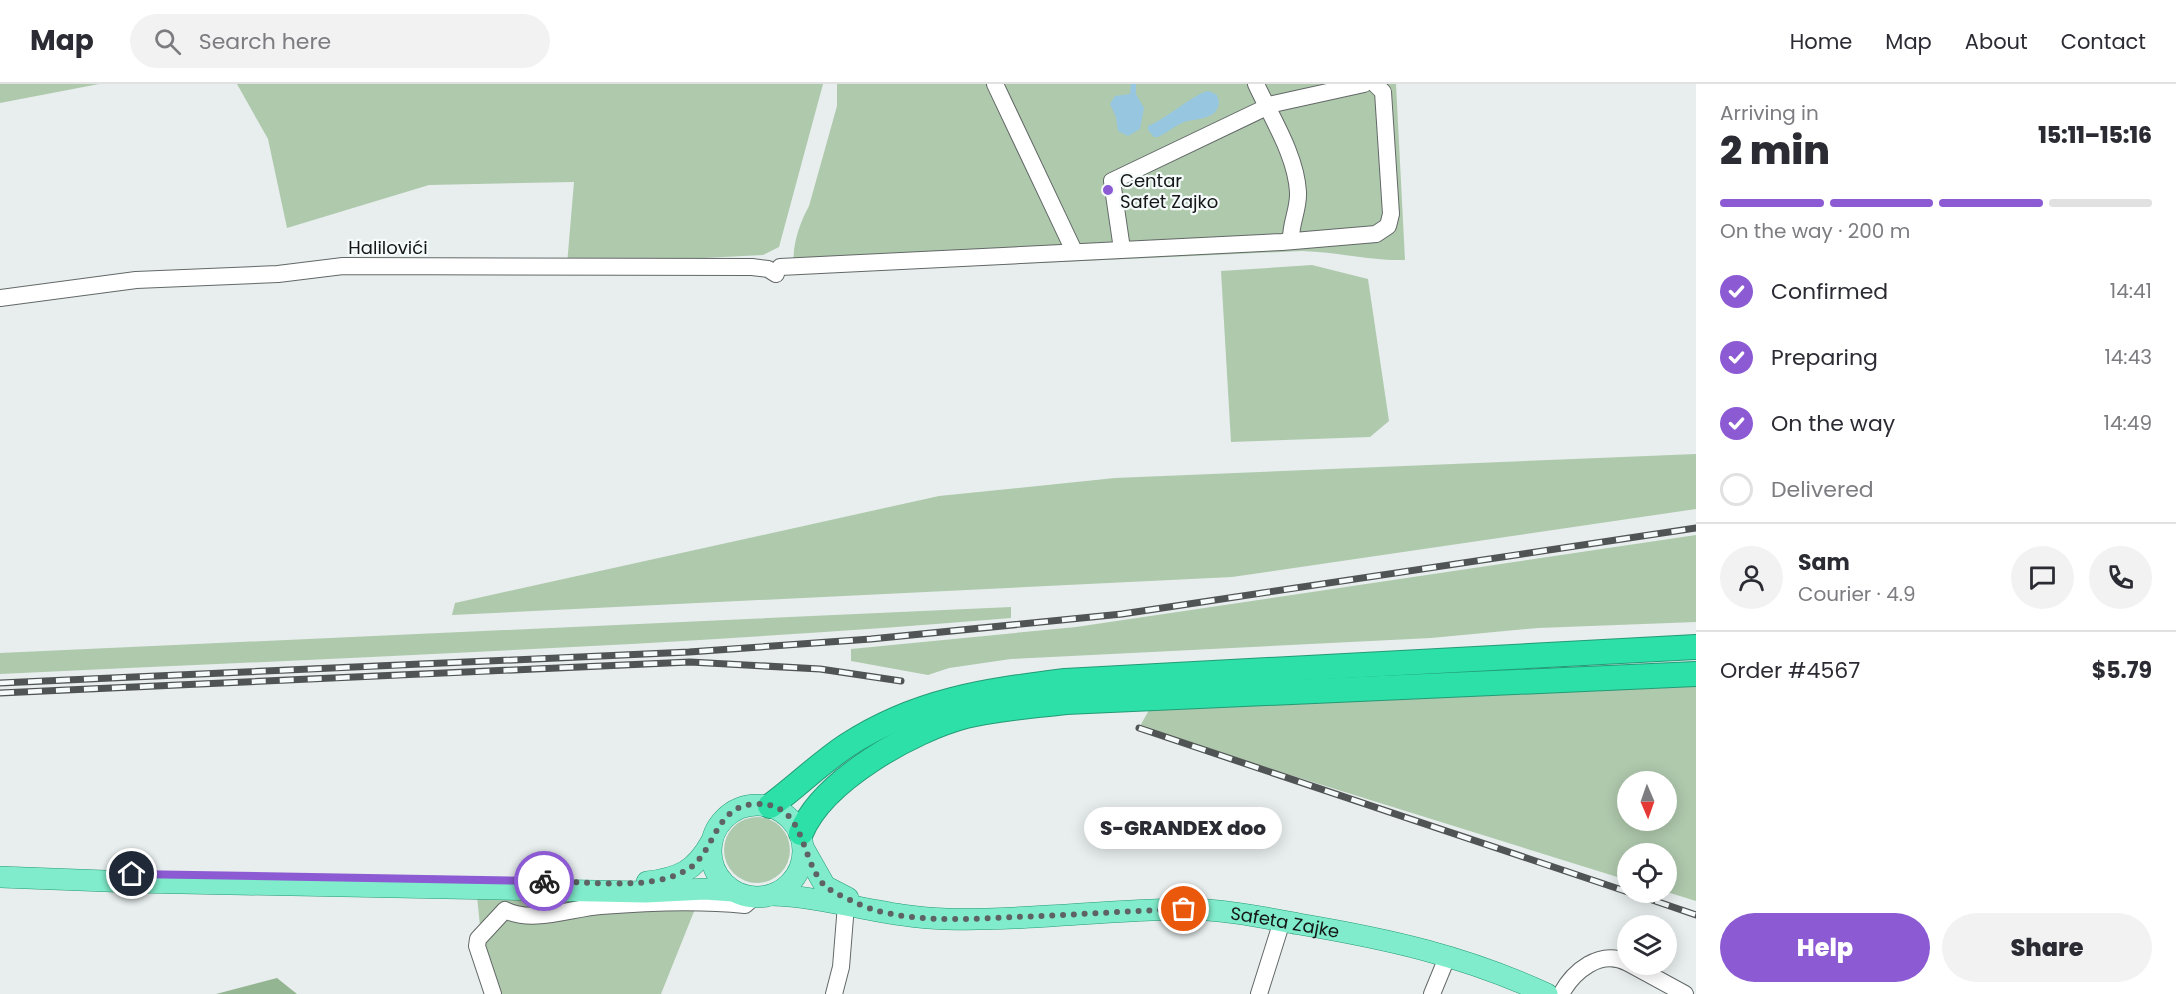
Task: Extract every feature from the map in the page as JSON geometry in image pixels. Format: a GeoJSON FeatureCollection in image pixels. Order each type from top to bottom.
{"type":"FeatureCollection","features":[{"type":"Feature","properties":{"kind":"highway"},"geometry":{"type":"LineString","coordinates":[[770,806],[862,736],[932,704],[988,691],[1065,681],[1696,647]]}},
{"type":"Feature","properties":{"kind":"highway"},"geometry":{"type":"LineString","coordinates":[[802,841],[816,807],[867,764],[940,724],[967,716],[1066,702],[1696,674]]}},
{"type":"Feature","properties":{"kind":"highway"},"geometry":{"type":"LineString","coordinates":[[1519,682],[1696,682]]}},
{"type":"Feature","properties":{"kind":"main road"},"geometry":{"type":"LineString","coordinates":[[0,868],[132,874],[644,882],[668,879],[686,871],[700,861],[726,816],[740,808],[754,804],[770,806]]}},
{"type":"Feature","properties":{"kind":"main road","name":"Safeta Zajke"},"geometry":{"type":"LineString","coordinates":[[770,806],[792,820],[825,886],[870,909]]}},
{"type":"Feature","properties":{"kind":"main road"},"geometry":{"type":"LineString","coordinates":[[763,896],[789,885],[795,877],[800,868],[802,841]]}},
{"type":"Feature","properties":{"kind":"main road"},"geometry":{"type":"LineString","coordinates":[[711,842],[715,870],[733,891]]}},
{"type":"Feature","properties":{"kind":"main road","name":"Safeta Zajke"},"geometry":{"type":"LineString","coordinates":[[0,877],[646,892],[705,889],[763,896],[816,898],[870,909],[945,919],[1184,909],[1351,932],[1448,955],[1547,994]]}},
{"type":"Feature","properties":{"kind":"street"},"geometry":{"type":"LineString","coordinates":[[995,84],[1074,251]]}},
{"type":"Feature","properties":{"kind":"street"},"geometry":{"type":"LineString","coordinates":[[1256,84],[1297,182],[1298,203],[1290,229],[1291,241]]}},
{"type":"Feature","properties":{"kind":"street"},"geometry":{"type":"LineString","coordinates":[[1122,249],[1112,181],[1267,107],[1322,88],[1364,84]]}},
{"type":"Feature","properties":{"kind":"street","name":"Halilovići"},"geometry":{"type":"LineString","coordinates":[[0,298],[136,280],[278,274],[343,266],[752,267],[778,270],[1074,251],[1291,241],[1376,234],[1388,226],[1391,214],[1383,93],[1375,84]]}},
{"type":"Feature","properties":{"kind":"street"},"geometry":{"type":"LineString","coordinates":[[0,885],[342,896]]}},
{"type":"Feature","properties":{"kind":"street"},"geometry":{"type":"LineString","coordinates":[[493,994],[477,953],[478,939],[505,910],[508,889]]}},
{"type":"Feature","properties":{"kind":"street"},"geometry":{"type":"LineString","coordinates":[[505,910],[524,916],[600,906],[684,902],[745,905],[763,896]]}},
{"type":"Feature","properties":{"kind":"street"},"geometry":{"type":"LineString","coordinates":[[834,994],[841,967],[846,905]]}},
{"type":"Feature","properties":{"kind":"street"},"geometry":{"type":"LineString","coordinates":[[1259,994],[1282,921]]}},
{"type":"Feature","properties":{"kind":"street"},"geometry":{"type":"LineString","coordinates":[[1432,994],[1448,955]]}},
{"type":"Feature","properties":{"kind":"street"},"geometry":{"type":"LineString","coordinates":[[1561,994],[1578,970],[1609,959],[1617,961]]}},
{"type":"Feature","properties":{"kind":"street"},"geometry":{"type":"LineString","coordinates":[[1650,975],[1685,994]]}},
{"type":"Feature","properties":{"kind":"green space"},"geometry":{"type":"Polygon","coordinates":[[[0,84],[99,84],[0,103],[0,84]]]}},
{"type":"Feature","properties":{"kind":"green space"},"geometry":{"type":"Polygon","coordinates":[[[237,84],[823,84],[779,247],[763,255],[567,265],[574,182],[429,185],[287,228],[268,139],[237,84]]]}},
{"type":"Feature","properties":{"kind":"green space","name":"Centar Safet Zajko"},"geometry":{"type":"Polygon","coordinates":[[[837,84],[1396,84],[1405,260],[1302,251],[795,274],[796,239],[809,206],[837,106],[837,84]]]}},
{"type":"Feature","properties":{"kind":"green space"},"geometry":{"type":"Polygon","coordinates":[[[1312,265],[1368,279],[1389,421],[1370,437],[1231,442],[1221,271],[1312,265]]]}},
{"type":"Feature","properties":{"kind":"green space"},"geometry":{"type":"Polygon","coordinates":[[[1696,454],[1696,509],[1232,577],[452,615],[455,603],[939,496],[1115,478],[1696,454]]]}},
{"type":"Feature","properties":{"kind":"green space"},"geometry":{"type":"Polygon","coordinates":[[[1696,535],[1696,622],[1538,628],[1431,638],[1011,659],[949,668],[928,675],[851,661],[851,649],[1076,627],[1696,535]]]}},
{"type":"Feature","properties":{"kind":"green space"},"geometry":{"type":"Polygon","coordinates":[[[1011,607],[1011,618],[885,628],[506,650],[0,674],[0,653],[1011,607]]]}},
{"type":"Feature","properties":{"kind":"green space"},"geometry":{"type":"Polygon","coordinates":[[[1696,685],[1696,901],[1677,895],[1677,843],[1617,843],[1617,877],[1139,728],[1154,701],[1696,685]]]}},
{"type":"Feature","properties":{"kind":"green space"},"geometry":{"type":"Polygon","coordinates":[[[757,817],[770,820],[780,827],[787,837],[790,850],[787,863],[780,873],[770,880],[757,883],[744,880],[734,873],[727,863],[724,850],[727,837],[734,827],[744,820],[757,817]]]}},
{"type":"Feature","properties":{"kind":"green space"},"geometry":{"type":"Polygon","coordinates":[[[701,894],[661,994],[491,994],[486,986],[477,896],[701,894]]]}},
{"type":"Feature","properties":{"kind":"green space"},"geometry":{"type":"Polygon","coordinates":[[[277,978],[297,994],[216,994],[277,978]]]}},
{"type":"Feature","properties":{"kind":"water"},"geometry":{"type":"Polygon","coordinates":[[[1131,84],[1136,84],[1136,94],[1144,108],[1140,129],[1128,136],[1118,131],[1116,117],[1110,104],[1115,96],[1130,94],[1131,84]]]}},
{"type":"Feature","properties":{"kind":"water"},"geometry":{"type":"Polygon","coordinates":[[[1209,91],[1217,95],[1219,102],[1218,108],[1211,115],[1184,122],[1158,137],[1154,137],[1148,130],[1148,126],[1209,91]]]}},
{"type":"Feature","properties":{"kind":"railway"},"geometry":{"type":"LineString","coordinates":[[0,683],[689,652],[871,639],[1122,614],[1696,528]]}},
{"type":"Feature","properties":{"kind":"railway"},"geometry":{"type":"LineString","coordinates":[[0,693],[690,662],[820,669],[901,681]]}},
{"type":"Feature","properties":{"kind":"railway"},"geometry":{"type":"LineString","coordinates":[[1139,728],[1617,888]]}},
{"type":"Feature","properties":{"kind":"railway"},"geometry":{"type":"LineString","coordinates":[[1661,903],[1696,915]]}},
{"type":"Feature","properties":{"kind":"way so far"},"geometry":{"type":"LineString","coordinates":[[544,881],[644,882],[668,879],[686,871],[700,861],[726,816],[740,808],[754,804],[770,806],[782,811],[792,820],[801,833],[804,849],[815,873],[825,886],[870,909],[907,916],[971,919],[1184,909]]}},
{"type":"Feature","properties":{"kind":"place","name":"Centar Safet Zajko"},"geometry":{"type":"Point","coordinates":[1108,190]}},
{"type":"Feature","properties":{"kind":"place","name":"S-GRANDEX doo"},"geometry":{"type":"Point","coordinates":[1184,909]}},
{"type":"Feature","properties":{"kind":"route"},"geometry":{"type":"LineString","coordinates":[[132,874],[544,881]]}}]}
